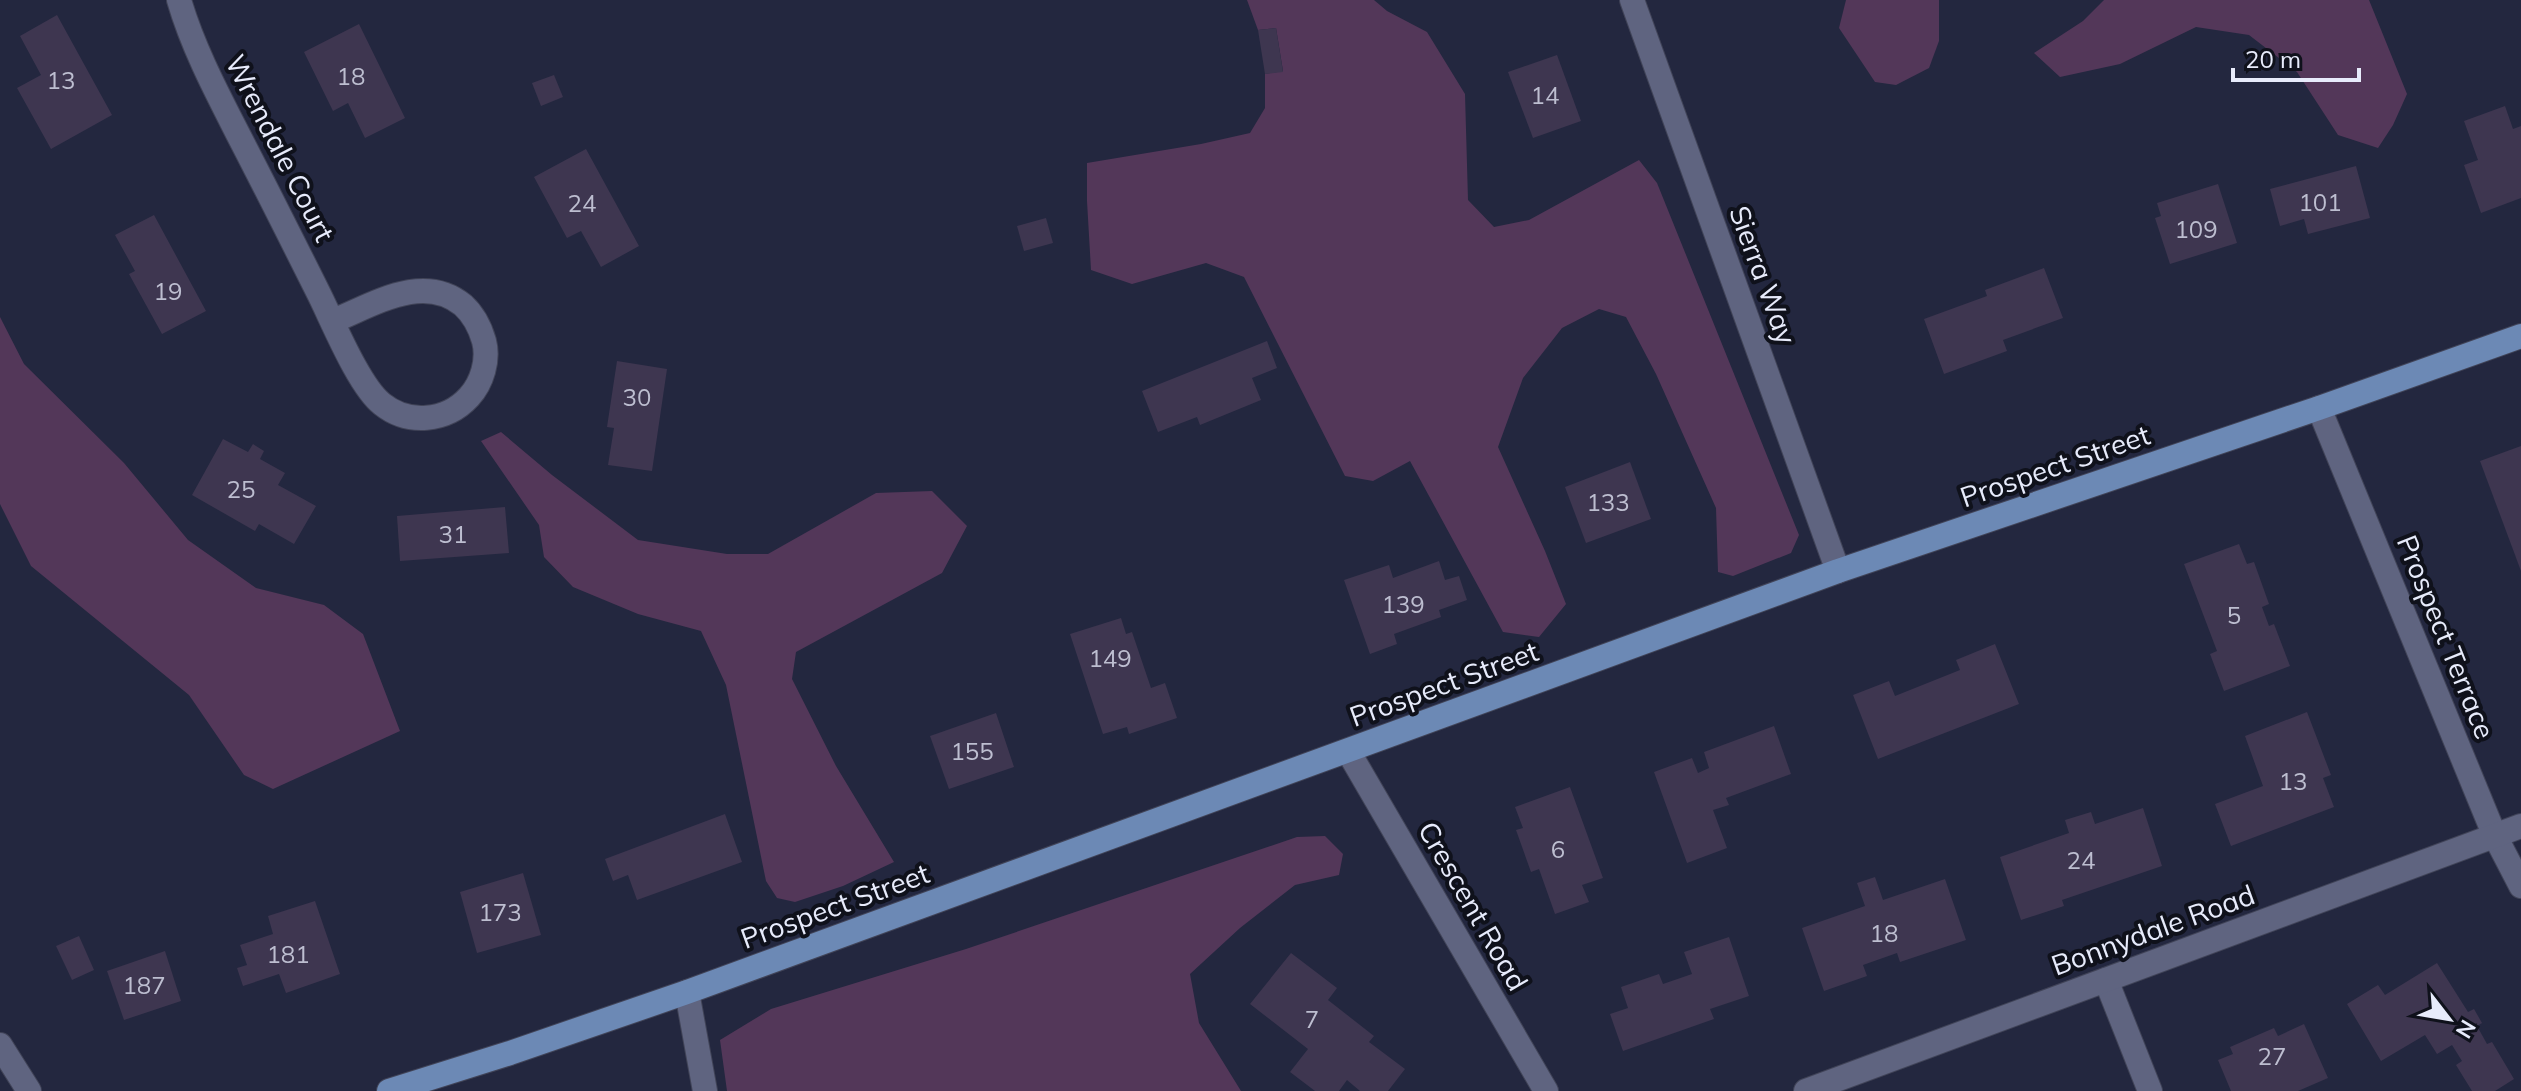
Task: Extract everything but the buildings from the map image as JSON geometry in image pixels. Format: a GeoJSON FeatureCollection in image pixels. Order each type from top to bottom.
{"type":"FeatureCollection","features":[{"type":"Feature","properties":{"kind":"main road","name":"Prospect Street"},"geometry":{"type":"LineString","coordinates":[[389,1091],[687,992],[1838,571],[2521,336]]}},
{"type":"Feature","properties":{"kind":"street","name":"Wrendale Court"},"geometry":{"type":"LineString","coordinates":[[179,0],[187,27],[208,73],[333,321],[370,393],[391,411],[405,416],[433,418],[469,397],[483,373],[485,345],[475,319],[456,300],[444,294],[431,291],[404,293],[333,321]]}},
{"type":"Feature","properties":{"kind":"street","name":"Sierra Way"},"geometry":{"type":"LineString","coordinates":[[1632,0],[1838,571]]}},
{"type":"Feature","properties":{"kind":"street","name":"Prospect Terrace"},"geometry":{"type":"LineString","coordinates":[[2319,408],[2494,834],[2521,886]]}},
{"type":"Feature","properties":{"kind":"street","name":"Crescent Road"},"geometry":{"type":"LineString","coordinates":[[1348,751],[1546,1091]]}},
{"type":"Feature","properties":{"kind":"street","name":"Bonnydale Road"},"geometry":{"type":"LineString","coordinates":[[1806,1091],[2521,826]]}},
{"type":"Feature","properties":{"kind":"street"},"geometry":{"type":"LineString","coordinates":[[2106,980],[2150,1091]]}},
{"type":"Feature","properties":{"kind":"street"},"geometry":{"type":"LineString","coordinates":[[687,992],[705,1091]]}},
{"type":"Feature","properties":{"kind":"street"},"geometry":{"type":"LineString","coordinates":[[0,1045],[29,1091]]}},
{"type":"Feature","properties":{"kind":"shaded area"},"geometry":{"type":"Polygon","coordinates":[[[1247,0],[1374,0],[1387,11],[1427,32],[1465,94],[1468,200],[1494,227],[1529,220],[1639,160],[1657,183],[1799,535],[1791,553],[1733,576],[1718,572],[1716,508],[1656,374],[1626,317],[1599,309],[1562,328],[1523,378],[1498,447],[1566,604],[1539,637],[1503,632],[1410,461],[1373,481],[1345,476],[1244,277],[1206,263],[1132,284],[1091,270],[1087,163],[1250,133],[1265,108],[1265,74],[1283,71],[1276,28],[1258,30],[1247,0]]]}},
{"type":"Feature","properties":{"kind":"shaded area"},"geometry":{"type":"Polygon","coordinates":[[[1846,0],[1939,0],[1939,41],[1929,68],[1896,85],[1875,82],[1839,28],[1846,0]]]}},
{"type":"Feature","properties":{"kind":"shaded area"},"geometry":{"type":"Polygon","coordinates":[[[2104,0],[2369,0],[2407,94],[2378,148],[2338,135],[2297,72],[2249,35],[2196,27],[2120,64],[2060,77],[2034,53],[2083,21],[2104,0]]]}},
{"type":"Feature","properties":{"kind":"shaded area"},"geometry":{"type":"Polygon","coordinates":[[[0,317],[24,364],[124,463],[188,540],[256,588],[324,605],[363,634],[400,731],[273,789],[244,775],[189,695],[31,566],[0,504],[0,317]]]}},
{"type":"Feature","properties":{"kind":"shaded area"},"geometry":{"type":"Polygon","coordinates":[[[501,432],[638,540],[727,554],[768,554],[876,493],[932,491],[967,526],[942,573],[796,652],[792,679],[836,766],[894,862],[843,886],[795,902],[777,898],[766,881],[726,685],[701,631],[638,614],[573,587],[544,557],[539,525],[481,441],[501,432]]]}},
{"type":"Feature","properties":{"kind":"shaded area"},"geometry":{"type":"Polygon","coordinates":[[[1325,836],[1343,854],[1339,875],[1295,885],[1240,928],[1190,974],[1199,1023],[1241,1091],[727,1091],[720,1040],[771,1009],[966,949],[1297,837],[1325,836]]]}}]}
